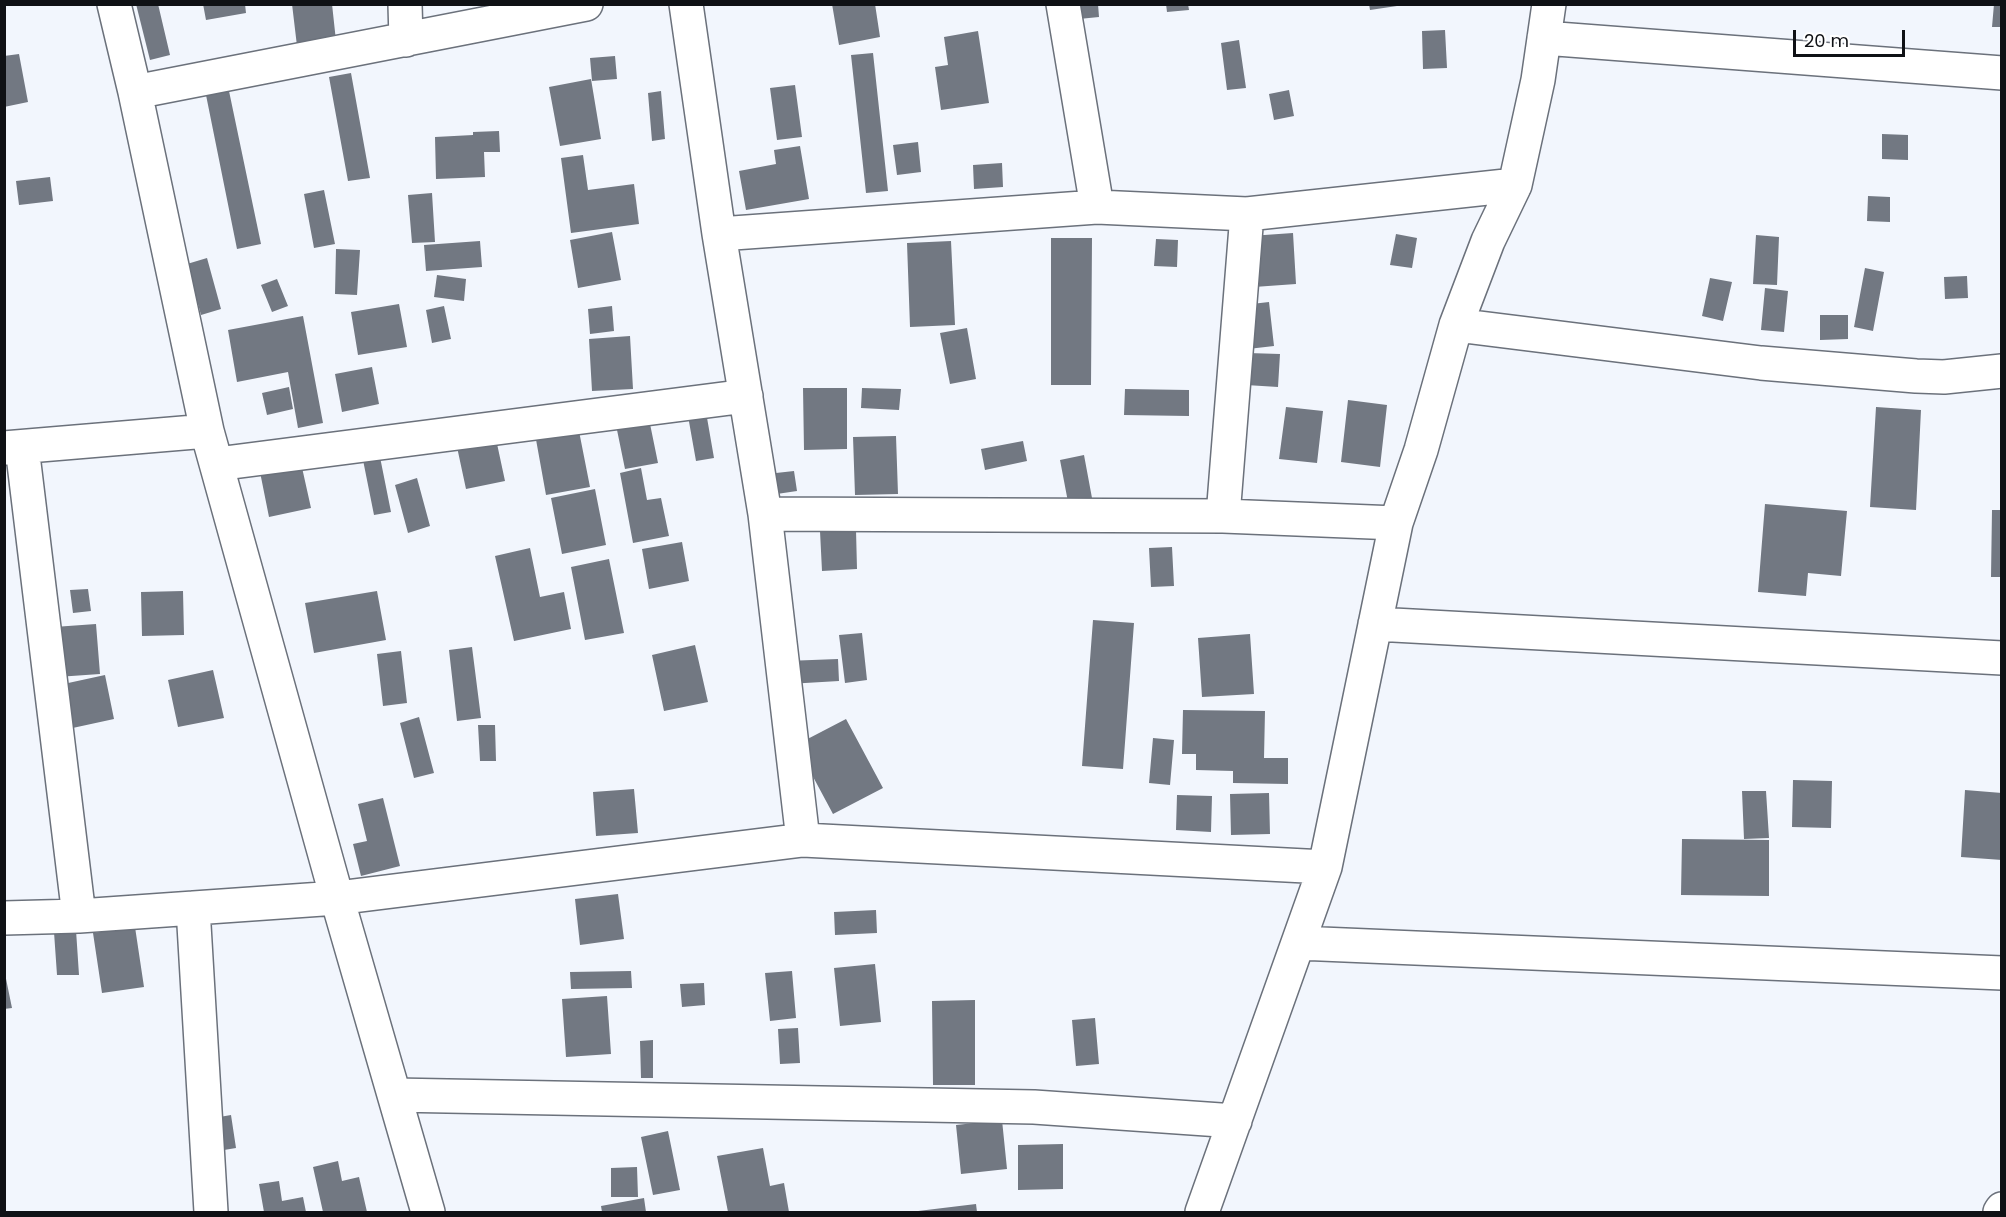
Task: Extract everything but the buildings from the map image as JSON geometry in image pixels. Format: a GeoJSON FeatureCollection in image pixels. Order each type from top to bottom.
{"type":"FeatureCollection","features":[{"type":"Feature","properties":{"kind":"street"},"geometry":{"type":"LineString","coordinates":[[114,4],[207,431],[337,898],[428,1212]]}},
{"type":"Feature","properties":{"kind":"street"},"geometry":{"type":"LineString","coordinates":[[405,4],[406,40]]}},
{"type":"Feature","properties":{"kind":"street"},"geometry":{"type":"LineString","coordinates":[[135,92],[586,4]]}},
{"type":"Feature","properties":{"kind":"street"},"geometry":{"type":"LineString","coordinates":[[686,4],[719,234],[765,514],[803,840]]}},
{"type":"Feature","properties":{"kind":"street"},"geometry":{"type":"LineString","coordinates":[[1063,4],[1097,207]]}},
{"type":"Feature","properties":{"kind":"street"},"geometry":{"type":"LineString","coordinates":[[1202,1212],[1325,867],[1396,524],[1421,450],[1456,325],[1488,241],[1515,185],[1538,80],[1549,4]]}},
{"type":"Feature","properties":{"kind":"street"},"geometry":{"type":"LineString","coordinates":[[1544,38],[2001,73]]}},
{"type":"Feature","properties":{"kind":"street"},"geometry":{"type":"LineString","coordinates":[[719,234],[1097,207],[1247,214],[1515,185]]}},
{"type":"Feature","properties":{"kind":"street"},"geometry":{"type":"LineString","coordinates":[[1223,516],[1247,214]]}},
{"type":"Feature","properties":{"kind":"street"},"geometry":{"type":"LineString","coordinates":[[1456,325],[1761,363],[1944,377],[2001,371]]}},
{"type":"Feature","properties":{"kind":"street"},"geometry":{"type":"LineString","coordinates":[[217,465],[746,396]]}},
{"type":"Feature","properties":{"kind":"street"},"geometry":{"type":"LineString","coordinates":[[78,916],[13,448],[207,431]]}},
{"type":"Feature","properties":{"kind":"street"},"geometry":{"type":"LineString","coordinates":[[765,514],[1223,516],[1396,524]]}},
{"type":"Feature","properties":{"kind":"street"},"geometry":{"type":"LineString","coordinates":[[1376,624],[2001,658]]}},
{"type":"Feature","properties":{"kind":"street"},"geometry":{"type":"LineString","coordinates":[[4,918],[78,916],[337,898],[803,840],[1325,867]]}},
{"type":"Feature","properties":{"kind":"street"},"geometry":{"type":"LineString","coordinates":[[193,908],[211,1212]]}},
{"type":"Feature","properties":{"kind":"street"},"geometry":{"type":"LineString","coordinates":[[1298,943],[2001,973]]}},
{"type":"Feature","properties":{"kind":"street"},"geometry":{"type":"LineString","coordinates":[[394,1095],[1034,1107],[1236,1121]]}}]}
